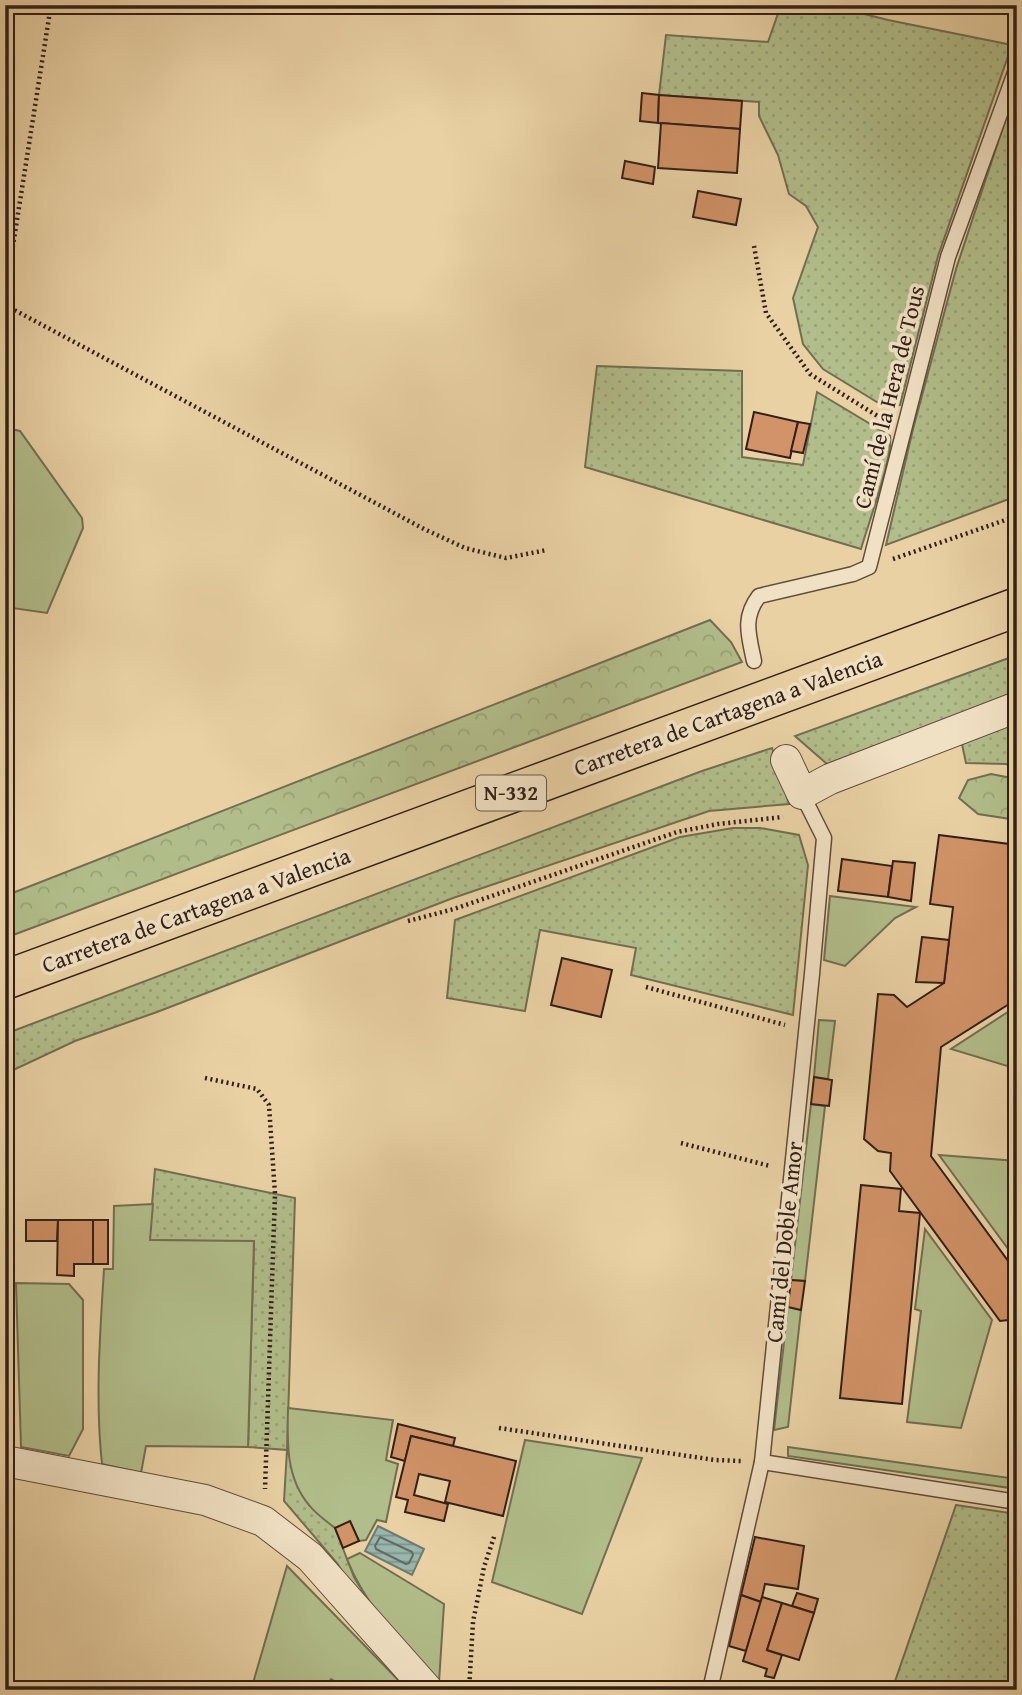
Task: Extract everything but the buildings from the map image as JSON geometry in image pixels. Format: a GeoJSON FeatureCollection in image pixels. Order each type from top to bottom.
{"type":"FeatureCollection","features":[{"type":"Feature","properties":{"kind":"highway","name":"Carretera de Cartagena a Valencia"},"geometry":{"type":"LineString","coordinates":[[5,980],[1017,607]]}},
{"type":"Feature","properties":{"kind":"street"},"geometry":{"type":"LineString","coordinates":[[806,804],[831,779],[1017,707]]}},
{"type":"Feature","properties":{"kind":"street","name":"Camí del Doble Amor"},"geometry":{"type":"LineString","coordinates":[[786,760],[806,804]]}},
{"type":"Feature","properties":{"kind":"street"},"geometry":{"type":"LineString","coordinates":[[5,1461],[205,1500],[263,1521],[310,1557],[428,1690]]}},
{"type":"Feature","properties":{"kind":"lane","name":"Camí de la Hera de Tous"},"geometry":{"type":"LineString","coordinates":[[869,567],[948,257],[1017,67]]}},
{"type":"Feature","properties":{"kind":"lane"},"geometry":{"type":"LineString","coordinates":[[754,661],[747,624],[750,608],[759,596],[853,574],[869,567]]}},
{"type":"Feature","properties":{"kind":"lane","name":"Camí del Doble Amor"},"geometry":{"type":"LineString","coordinates":[[710,1690],[762,1462],[824,838],[806,804]]}},
{"type":"Feature","properties":{"kind":"lane"},"geometry":{"type":"LineString","coordinates":[[762,1462],[1017,1502]]}},
{"type":"Feature","properties":{"kind":"path"},"geometry":{"type":"LineString","coordinates":[[5,296],[51,5]]}},
{"type":"Feature","properties":{"kind":"path"},"geometry":{"type":"LineString","coordinates":[[754,246],[766,313],[810,374],[902,432]]}},
{"type":"Feature","properties":{"kind":"path"},"geometry":{"type":"LineString","coordinates":[[5,306],[464,548],[506,558],[547,551]]}},
{"type":"Feature","properties":{"kind":"path"},"geometry":{"type":"LineString","coordinates":[[869,567],[1017,516]]}},
{"type":"Feature","properties":{"kind":"path"},"geometry":{"type":"LineString","coordinates":[[408,921],[463,906],[677,831],[806,804]]}},
{"type":"Feature","properties":{"kind":"path"},"geometry":{"type":"LineString","coordinates":[[646,987],[806,1030]]}},
{"type":"Feature","properties":{"kind":"path"},"geometry":{"type":"LineString","coordinates":[[205,1078],[257,1089],[269,1105],[275,1194],[263,1521]]}},
{"type":"Feature","properties":{"kind":"path"},"geometry":{"type":"LineString","coordinates":[[681,1143],[792,1170]]}},
{"type":"Feature","properties":{"kind":"path"},"geometry":{"type":"LineString","coordinates":[[499,1428],[715,1460],[762,1462]]}},
{"type":"Feature","properties":{"kind":"path"},"geometry":{"type":"LineString","coordinates":[[469,1690],[473,1622],[484,1567],[495,1534]]}},
{"type":"Feature","properties":{"kind":"green space"},"geometry":{"type":"Polygon","coordinates":[[[781,5],[829,5],[1012,45],[938,256],[900,405],[885,407],[823,369],[803,344],[793,298],[818,227],[806,206],[789,194],[778,155],[759,116],[759,102],[659,95],[666,35],[768,42],[781,5]]]}},
{"type":"Feature","properties":{"kind":"green space"},"geometry":{"type":"Polygon","coordinates":[[[1014,105],[1017,106],[1017,496],[886,545],[913,429],[956,269],[1005,121],[1014,105]]]}},
{"type":"Feature","properties":{"kind":"green space"},"geometry":{"type":"Polygon","coordinates":[[[597,366],[742,371],[742,457],[803,465],[817,392],[890,436],[884,474],[861,549],[585,467],[597,366]]]}},
{"type":"Feature","properties":{"kind":"green space"},"geometry":{"type":"Polygon","coordinates":[[[11,429],[20,431],[82,518],[83,528],[47,613],[5,607],[5,477],[11,429]]]}},
{"type":"Feature","properties":{"kind":"green space"},"geometry":{"type":"Polygon","coordinates":[[[710,620],[731,642],[742,662],[5,938],[5,896],[710,620]]]}},
{"type":"Feature","properties":{"kind":"green space"},"geometry":{"type":"Polygon","coordinates":[[[1017,655],[1017,693],[827,764],[795,736],[1017,655]]]}},
{"type":"Feature","properties":{"kind":"green space"},"geometry":{"type":"Polygon","coordinates":[[[1017,722],[1017,769],[1006,764],[966,763],[962,744],[1017,722]]]}},
{"type":"Feature","properties":{"kind":"green space"},"geometry":{"type":"Polygon","coordinates":[[[772,748],[789,804],[709,811],[453,898],[75,1041],[5,1074],[5,1034],[702,771],[772,748]]]}},
{"type":"Feature","properties":{"kind":"green space"},"geometry":{"type":"Polygon","coordinates":[[[991,774],[1017,779],[1017,820],[978,814],[959,798],[968,780],[991,774]]]}},
{"type":"Feature","properties":{"kind":"green space"},"geometry":{"type":"Polygon","coordinates":[[[733,828],[760,828],[799,835],[808,865],[793,1015],[631,975],[636,948],[540,930],[525,1011],[447,998],[455,920],[680,837],[733,828]]]}},
{"type":"Feature","properties":{"kind":"green space"},"geometry":{"type":"Polygon","coordinates":[[[830,896],[916,907],[895,918],[845,966],[824,960],[830,896]]]}},
{"type":"Feature","properties":{"kind":"green space"},"geometry":{"type":"Polygon","coordinates":[[[1017,1006],[1017,1069],[951,1049],[1017,1006]]]}},
{"type":"Feature","properties":{"kind":"green space"},"geometry":{"type":"Polygon","coordinates":[[[819,1020],[835,1021],[828,1079],[814,1077],[819,1020]]]}},
{"type":"Feature","properties":{"kind":"green space"},"geometry":{"type":"Polygon","coordinates":[[[811,1104],[825,1106],[805,1281],[791,1280],[811,1104]]]}},
{"type":"Feature","properties":{"kind":"green space"},"geometry":{"type":"Polygon","coordinates":[[[939,1155],[1017,1161],[1017,1261],[939,1155]]]}},
{"type":"Feature","properties":{"kind":"green space"},"geometry":{"type":"Polygon","coordinates":[[[155,1169],[295,1198],[287,1450],[248,1447],[254,1242],[149,1240],[155,1169]]]}},
{"type":"Feature","properties":{"kind":"green space"},"geometry":{"type":"Polygon","coordinates":[[[153,1204],[150,1240],[254,1241],[248,1447],[146,1446],[141,1473],[102,1464],[99,1416],[100,1342],[104,1269],[113,1269],[114,1206],[153,1204]]]}},
{"type":"Feature","properties":{"kind":"green space"},"geometry":{"type":"Polygon","coordinates":[[[925,1229],[992,1320],[961,1428],[907,1422],[921,1311],[915,1309],[925,1229]]]}},
{"type":"Feature","properties":{"kind":"green space"},"geometry":{"type":"Polygon","coordinates":[[[16,1283],[69,1284],[83,1300],[83,1429],[69,1456],[21,1447],[16,1283]]]}},
{"type":"Feature","properties":{"kind":"green space"},"geometry":{"type":"Polygon","coordinates":[[[788,1307],[801,1310],[788,1427],[774,1430],[788,1307]]]}},
{"type":"Feature","properties":{"kind":"green space"},"geometry":{"type":"Polygon","coordinates":[[[288,1408],[393,1420],[386,1460],[398,1464],[386,1522],[377,1520],[366,1540],[359,1541],[350,1522],[335,1528],[309,1505],[301,1494],[290,1459],[288,1408]]]}},
{"type":"Feature","properties":{"kind":"green space"},"geometry":{"type":"Polygon","coordinates":[[[525,1440],[642,1458],[582,1614],[492,1582],[525,1440]]]}},
{"type":"Feature","properties":{"kind":"green space"},"geometry":{"type":"Polygon","coordinates":[[[788,1447],[1017,1479],[1017,1489],[788,1456],[788,1447]]]}},
{"type":"Feature","properties":{"kind":"green space"},"geometry":{"type":"Polygon","coordinates":[[[287,1450],[309,1505],[335,1528],[354,1577],[377,1615],[284,1501],[287,1450]]]}},
{"type":"Feature","properties":{"kind":"green space"},"geometry":{"type":"Polygon","coordinates":[[[956,1505],[1017,1514],[1017,1668],[1009,1690],[892,1690],[956,1505]]]}},
{"type":"Feature","properties":{"kind":"green space"},"geometry":{"type":"Polygon","coordinates":[[[360,1553],[444,1604],[439,1682],[387,1625],[364,1594],[347,1559],[360,1553]]]}},
{"type":"Feature","properties":{"kind":"green space"},"geometry":{"type":"Polygon","coordinates":[[[287,1566],[408,1690],[348,1690],[331,1679],[323,1690],[251,1690],[287,1566]]]}},
{"type":"Feature","properties":{"kind":"water"},"geometry":{"type":"Polygon","coordinates":[[[378,1526],[424,1549],[412,1575],[365,1551],[378,1526]]]}}]}
